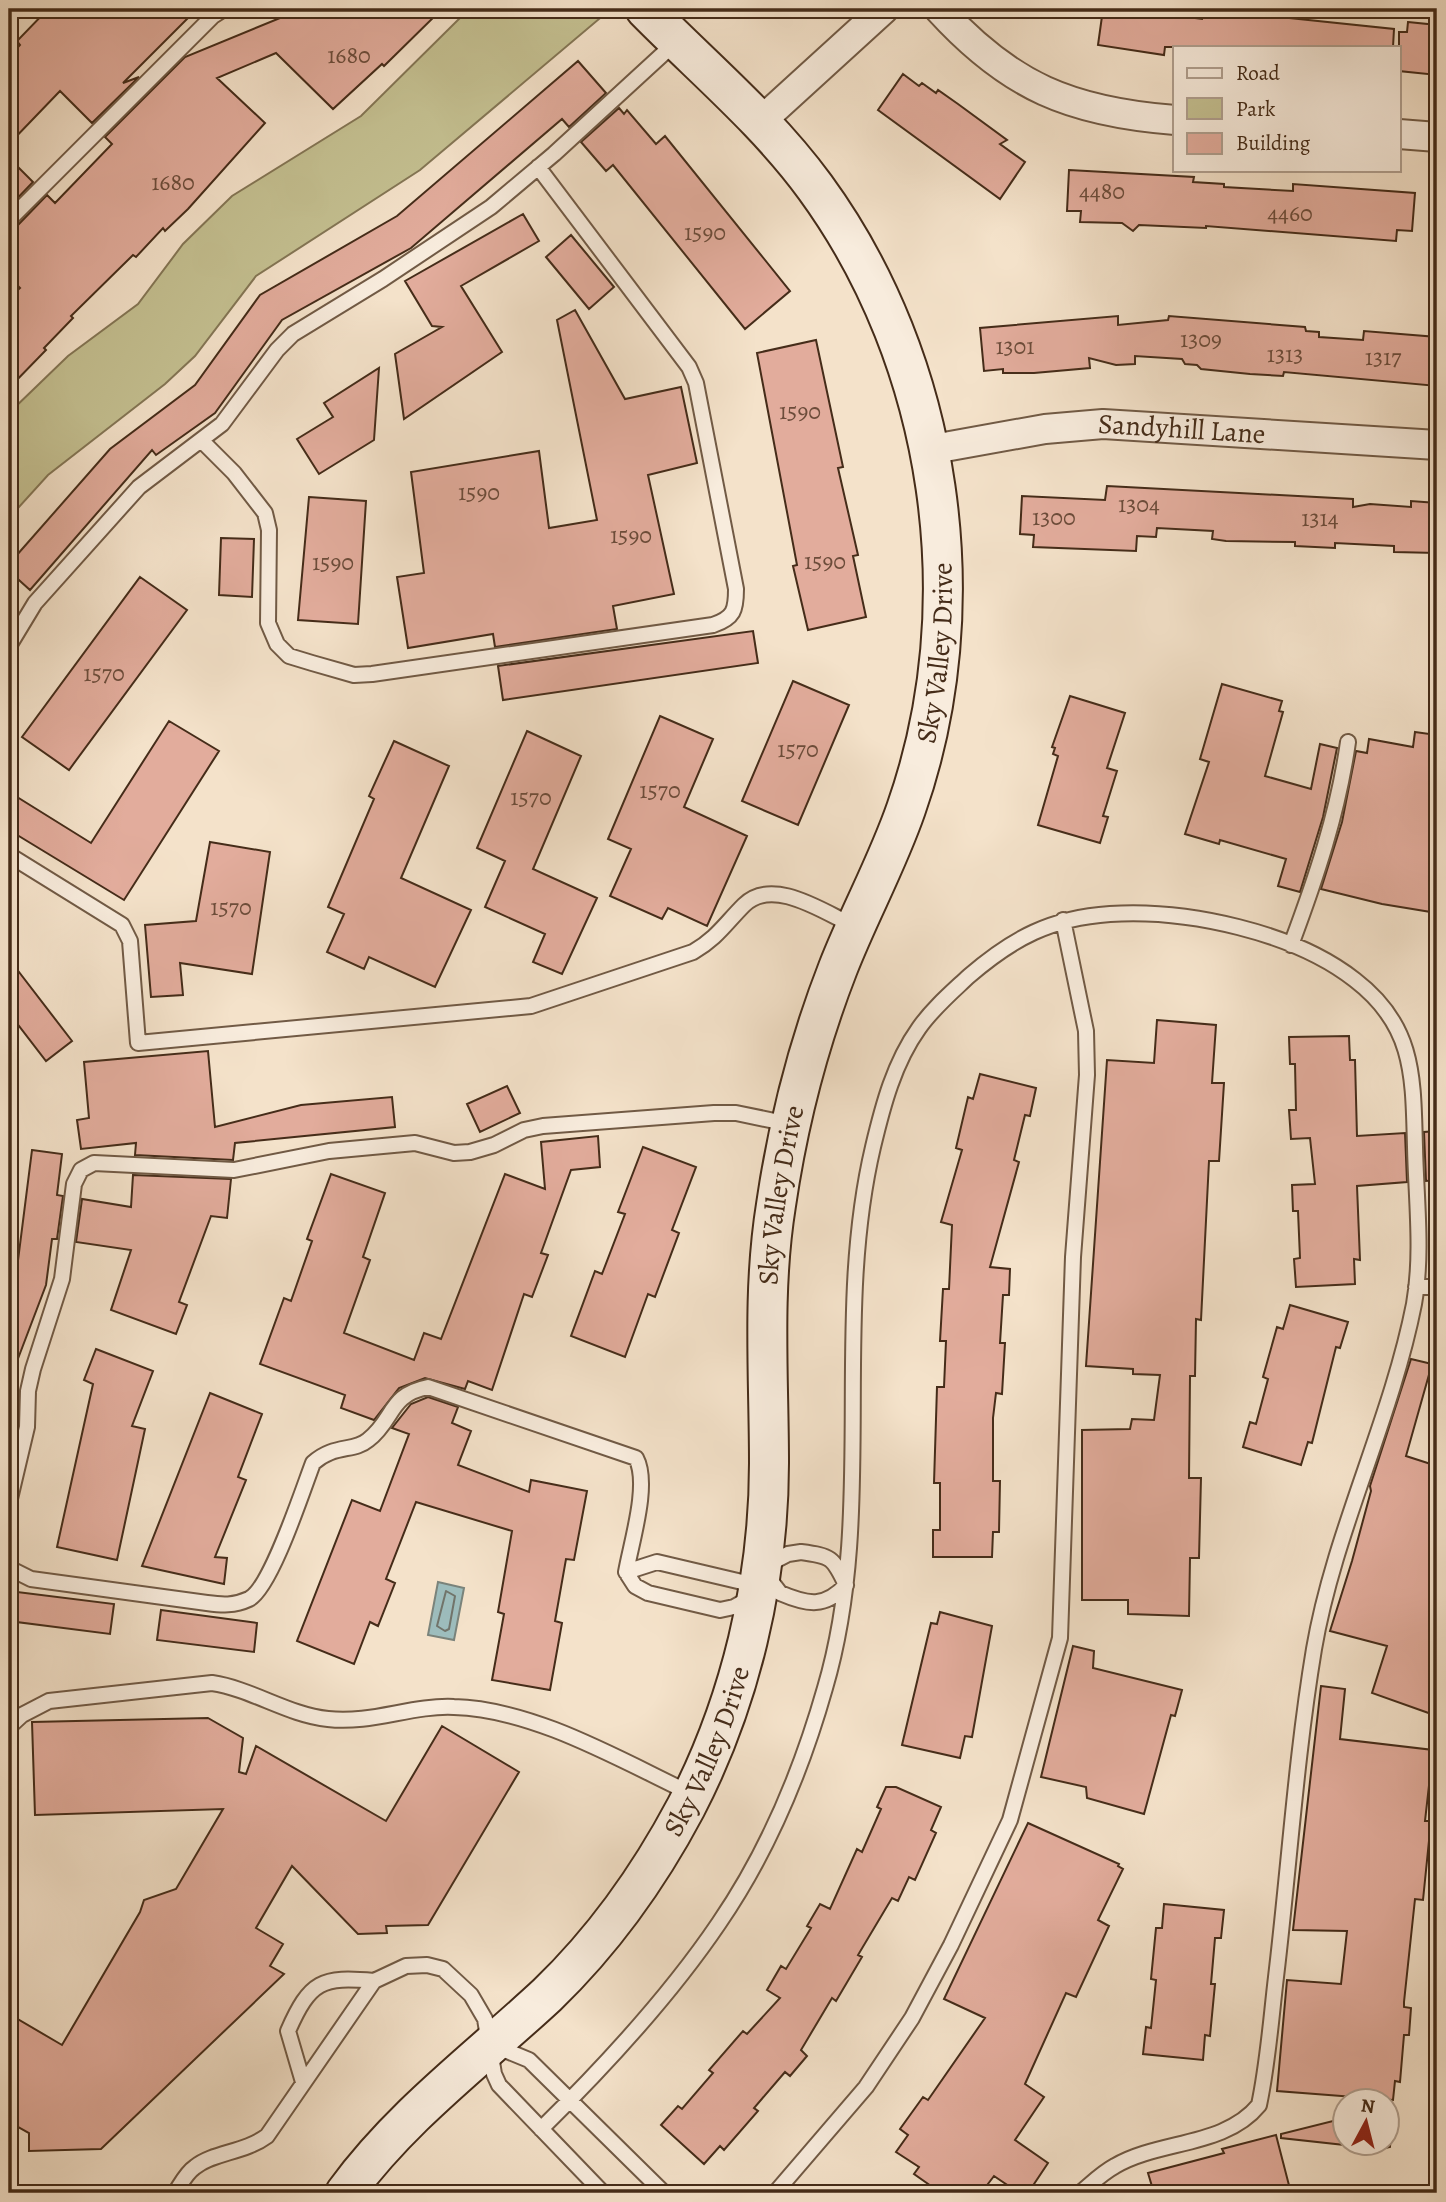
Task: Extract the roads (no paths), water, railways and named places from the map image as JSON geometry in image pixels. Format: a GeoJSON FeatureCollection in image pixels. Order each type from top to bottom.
{"type":"FeatureCollection","features":[{"type":"Feature","properties":{"kind":"street","name":"Sky Valley Drive"},"geometry":{"type":"LineString","coordinates":[[345,2193],[394,2134],[551,1991],[607,1928],[648,1872],[709,1760],[749,1637],[759,1581],[769,1466],[766,1302],[771,1239],[790,1124],[821,1012],[908,803],[934,700],[942,630],[943,551],[929,450],[904,360],[876,291],[816,188],[759,123],[645,9]]}},
{"type":"Feature","properties":{"kind":"street"},"geometry":{"type":"LineString","coordinates":[[759,123],[884,9]]}},
{"type":"Feature","properties":{"kind":"street"},"geometry":{"type":"LineString","coordinates":[[939,9],[999,65],[1058,99],[1093,108],[1173,120]]}},
{"type":"Feature","properties":{"kind":"street"},"geometry":{"type":"LineString","coordinates":[[1400,134],[1437,137]]}},
{"type":"Feature","properties":{"kind":"street","name":"Sandyhill Lane"},"geometry":{"type":"LineString","coordinates":[[929,450],[1045,429],[1103,424],[1437,445]]}},
{"type":"Feature","properties":{"kind":"lane"},"geometry":{"type":"LineString","coordinates":[[9,220],[213,16],[224,9]]}},
{"type":"Feature","properties":{"kind":"lane"},"geometry":{"type":"LineString","coordinates":[[9,646],[35,603],[139,488],[222,424],[277,350],[293,334],[491,207],[677,41]]}},
{"type":"Feature","properties":{"kind":"lane"},"geometry":{"type":"LineString","coordinates":[[201,440],[234,472],[265,513],[269,530],[268,623],[277,644],[289,656],[354,674],[372,674],[701,627],[729,620],[736,608],[736,589],[695,383],[689,367],[538,167]]}},
{"type":"Feature","properties":{"kind":"lane"},"geometry":{"type":"LineString","coordinates":[[1291,945],[1323,861],[1343,777],[1348,742]]}},
{"type":"Feature","properties":{"kind":"lane"},"geometry":{"type":"LineString","coordinates":[[9,855],[122,925],[130,941],[138,1043],[531,1006],[693,952],[714,940],[746,902],[766,894],[788,897],[856,927]]}},
{"type":"Feature","properties":{"kind":"lane"},"geometry":{"type":"LineString","coordinates":[[541,2129],[676,1981],[722,1920],[785,1801],[811,1732],[827,1684],[842,1621],[850,1550],[852,1298],[856,1237],[882,1108],[899,1062],[921,1025],[947,996],[1017,940],[1063,920],[1139,912],[1189,918],[1248,930],[1291,945],[1350,975],[1380,1000],[1398,1024],[1407,1049],[1413,1089],[1419,1268],[1406,1336],[1326,1600],[1315,1646],[1259,2105],[1249,2118],[1230,2128],[1115,2165],[1080,2193]]}},
{"type":"Feature","properties":{"kind":"lane"},"geometry":{"type":"LineString","coordinates":[[775,2193],[866,2087],[912,2018],[951,1945],[1010,1821],[1060,1638],[1073,1257],[1087,1075],[1086,1031],[1063,920]]}},
{"type":"Feature","properties":{"kind":"lane"},"geometry":{"type":"LineString","coordinates":[[9,1503],[27,1427],[28,1391],[33,1368],[62,1279],[74,1184],[81,1170],[94,1163],[234,1170],[329,1151],[415,1143],[454,1153],[470,1153],[524,1130],[543,1126],[714,1112],[736,1113],[790,1124]]}},
{"type":"Feature","properties":{"kind":"lane"},"geometry":{"type":"LineString","coordinates":[[1416,1287],[1437,1287]]}},
{"type":"Feature","properties":{"kind":"lane"},"geometry":{"type":"LineString","coordinates":[[9,1568],[31,1579],[228,1606],[251,1598],[267,1579],[313,1463],[325,1452],[366,1443],[379,1430],[396,1401],[413,1390],[428,1387],[636,1458],[641,1468],[640,1496],[626,1572],[635,1586],[648,1593],[720,1610],[734,1607],[788,1554],[801,1552],[827,1555],[835,1562],[846,1585]]}},
{"type":"Feature","properties":{"kind":"lane"},"geometry":{"type":"LineString","coordinates":[[626,1572],[657,1562],[742,1582],[759,1581],[790,1598],[824,1603],[832,1600],[846,1585]]}},
{"type":"Feature","properties":{"kind":"lane"},"geometry":{"type":"LineString","coordinates":[[9,1727],[22,1715],[49,1701],[212,1683],[231,1686],[304,1714],[327,1719],[354,1720],[455,1707],[537,1723],[692,1794]]}},
{"type":"Feature","properties":{"kind":"lane"},"geometry":{"type":"LineString","coordinates":[[175,2193],[189,2172],[199,2164],[251,2148],[267,2136],[374,1981],[406,1966],[427,1965],[443,1969],[471,1995],[485,2019],[494,2074],[499,2085],[603,2193]]}},
{"type":"Feature","properties":{"kind":"lane"},"geometry":{"type":"LineString","coordinates":[[303,2082],[288,2031],[313,1989],[324,1980],[341,1978],[374,1981]]}},
{"type":"Feature","properties":{"kind":"lane"},"geometry":{"type":"LineString","coordinates":[[490,2045],[517,2053],[529,2060],[664,2193]]}},
{"type":"Feature","properties":{"kind":"water"},"geometry":{"type":"Polygon","coordinates":[[[438,1582],[464,1588],[454,1640],[428,1635],[438,1582]]]}}]}
